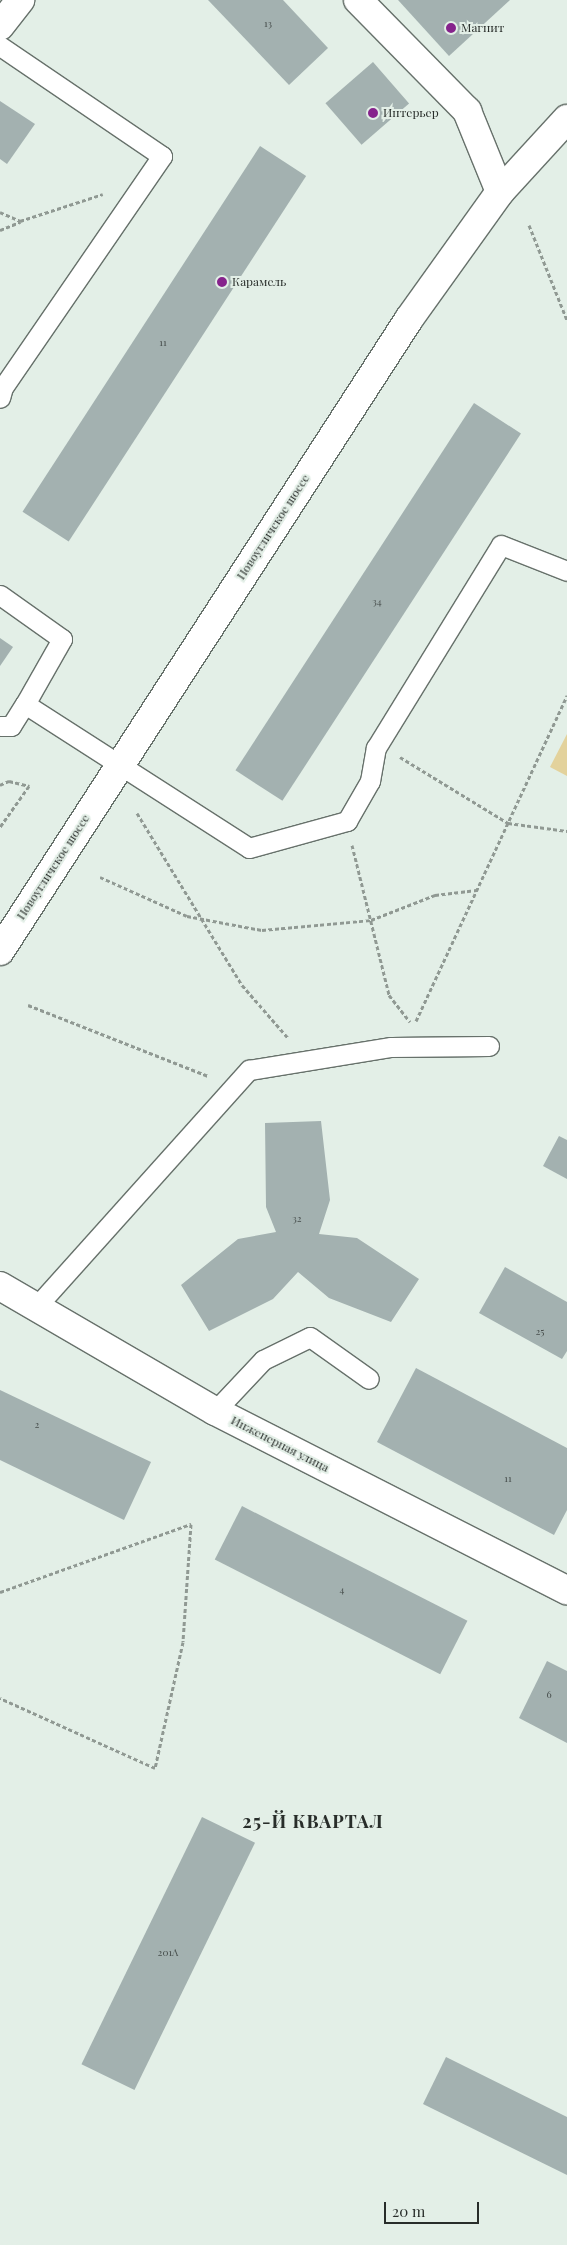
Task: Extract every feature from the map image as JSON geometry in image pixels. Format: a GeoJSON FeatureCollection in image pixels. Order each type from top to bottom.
{"type":"FeatureCollection","features":[{"type":"Feature","properties":{"kind":"main road"},"geometry":{"type":"LineString","coordinates":[[0,26],[20,0]]}},
{"type":"Feature","properties":{"kind":"main road"},"geometry":{"type":"LineString","coordinates":[[358,0],[467,111],[500,192]]}},
{"type":"Feature","properties":{"kind":"main road","name":"Новоугличское шоссе"},"geometry":{"type":"LineString","coordinates":[[0,951],[119,764],[409,319],[500,192],[567,119]]}},
{"type":"Feature","properties":{"kind":"main road","name":"Инженерная улица"},"geometry":{"type":"LineString","coordinates":[[0,1286],[216,1411],[567,1590]]}},
{"type":"Feature","properties":{"kind":"lane"},"geometry":{"type":"LineString","coordinates":[[0,46],[162,156],[1,390]]}},
{"type":"Feature","properties":{"kind":"lane"},"geometry":{"type":"LineString","coordinates":[[25,704],[249,848],[347,821],[370,781],[378,744],[501,545],[567,571]]}},
{"type":"Feature","properties":{"kind":"lane"},"geometry":{"type":"LineString","coordinates":[[0,595],[62,639],[11,726],[0,726]]}},
{"type":"Feature","properties":{"kind":"lane"},"geometry":{"type":"LineString","coordinates":[[36,1307],[249,1070],[303,1059],[391,1047],[490,1046]]}},
{"type":"Feature","properties":{"kind":"lane"},"geometry":{"type":"LineString","coordinates":[[216,1411],[263,1360],[310,1336],[369,1379]]}},
{"type":"Feature","properties":{"kind":"path"},"geometry":{"type":"LineString","coordinates":[[0,230],[20,221],[146,180]]}},
{"type":"Feature","properties":{"kind":"path"},"geometry":{"type":"LineString","coordinates":[[0,212],[20,221]]}},
{"type":"Feature","properties":{"kind":"path"},"geometry":{"type":"LineString","coordinates":[[529,225],[567,320]]}},
{"type":"Feature","properties":{"kind":"path"},"geometry":{"type":"LineString","coordinates":[[347,821],[389,996],[413,1026],[567,695]]}},
{"type":"Feature","properties":{"kind":"path"},"geometry":{"type":"LineString","coordinates":[[378,744],[508,823],[567,831]]}},
{"type":"Feature","properties":{"kind":"path"},"geometry":{"type":"LineString","coordinates":[[0,785],[9,781],[29,786],[0,827]]}},
{"type":"Feature","properties":{"kind":"path"},"geometry":{"type":"LineString","coordinates":[[137,813],[242,985],[274,1018],[303,1059]]}},
{"type":"Feature","properties":{"kind":"path"},"geometry":{"type":"LineString","coordinates":[[100,877],[202,920],[262,930],[371,920],[435,895],[477,890]]}},
{"type":"Feature","properties":{"kind":"path"},"geometry":{"type":"LineString","coordinates":[[28,1005],[234,1086]]}},
{"type":"Feature","properties":{"kind":"path"},"geometry":{"type":"LineString","coordinates":[[0,1592],[191,1524],[183,1642],[155,1768],[0,1698]]}},
{"type":"Feature","properties":{"kind":"shaded area"},"geometry":{"type":"Polygon","coordinates":[[[567,734],[567,776],[550,767],[567,734]]]}},
{"type":"Feature","properties":{"kind":"building"},"geometry":{"type":"Polygon","coordinates":[[[208,0],[283,0],[328,48],[289,85],[208,0]]]}},
{"type":"Feature","properties":{"kind":"building","name":"Магнит"},"geometry":{"type":"Polygon","coordinates":[[[398,0],[510,0],[449,56],[398,0]]]}},
{"type":"Feature","properties":{"kind":"building"},"geometry":{"type":"Polygon","coordinates":[[[373,62],[409,104],[362,145],[325,103],[373,62]]]}},
{"type":"Feature","properties":{"kind":"building"},"geometry":{"type":"Polygon","coordinates":[[[0,101],[35,124],[7,164],[0,159],[0,101]]]}},
{"type":"Feature","properties":{"kind":"building"},"geometry":{"type":"Polygon","coordinates":[[[260,146],[306,176],[69,542],[23,512],[260,146]]]}},
{"type":"Feature","properties":{"kind":"building"},"geometry":{"type":"Polygon","coordinates":[[[474,403],[521,433],[282,801],[235,770],[474,403]]]}},
{"type":"Feature","properties":{"kind":"building"},"geometry":{"type":"Polygon","coordinates":[[[0,638],[13,647],[0,666],[0,638]]]}},
{"type":"Feature","properties":{"kind":"building"},"geometry":{"type":"Polygon","coordinates":[[[321,1121],[330,1200],[319,1234],[357,1238],[419,1279],[391,1322],[329,1298],[298,1272],[273,1299],[209,1331],[181,1285],[238,1239],[276,1232],[266,1207],[265,1123],[321,1121]]]}},
{"type":"Feature","properties":{"kind":"building"},"geometry":{"type":"Polygon","coordinates":[[[559,1136],[567,1140],[567,1179],[543,1166],[559,1136]]]}},
{"type":"Feature","properties":{"kind":"building"},"geometry":{"type":"Polygon","coordinates":[[[505,1267],[567,1302],[567,1351],[562,1359],[479,1313],[505,1267]]]}},
{"type":"Feature","properties":{"kind":"building"},"geometry":{"type":"Polygon","coordinates":[[[416,1368],[567,1448],[567,1510],[554,1535],[377,1442],[416,1368]]]}},
{"type":"Feature","properties":{"kind":"building"},"geometry":{"type":"Polygon","coordinates":[[[0,1390],[151,1462],[124,1520],[0,1460],[0,1390]]]}},
{"type":"Feature","properties":{"kind":"building"},"geometry":{"type":"Polygon","coordinates":[[[242,1506],[467,1621],[440,1674],[215,1559],[242,1506]]]}},
{"type":"Feature","properties":{"kind":"building"},"geometry":{"type":"Polygon","coordinates":[[[547,1661],[567,1671],[567,1743],[519,1718],[547,1661]]]}},
{"type":"Feature","properties":{"kind":"building"},"geometry":{"type":"Polygon","coordinates":[[[202,1817],[255,1843],[134,2090],[81,2064],[202,1817]]]}},
{"type":"Feature","properties":{"kind":"building"},"geometry":{"type":"Polygon","coordinates":[[[446,2057],[567,2117],[567,2175],[423,2104],[446,2057]]]}},
{"type":"Feature","properties":{"kind":"place","name":"Магнит"},"geometry":{"type":"Point","coordinates":[451,28]}},
{"type":"Feature","properties":{"kind":"place","name":"Интерьер"},"geometry":{"type":"Point","coordinates":[373,113]}},
{"type":"Feature","properties":{"kind":"place","name":"Карамель"},"geometry":{"type":"Point","coordinates":[222,282]}},
{"type":"Feature","properties":{"kind":"district","name":"25-Й КВАРТАЛ"},"geometry":{"type":"Point","coordinates":[313,1821]}}]}
